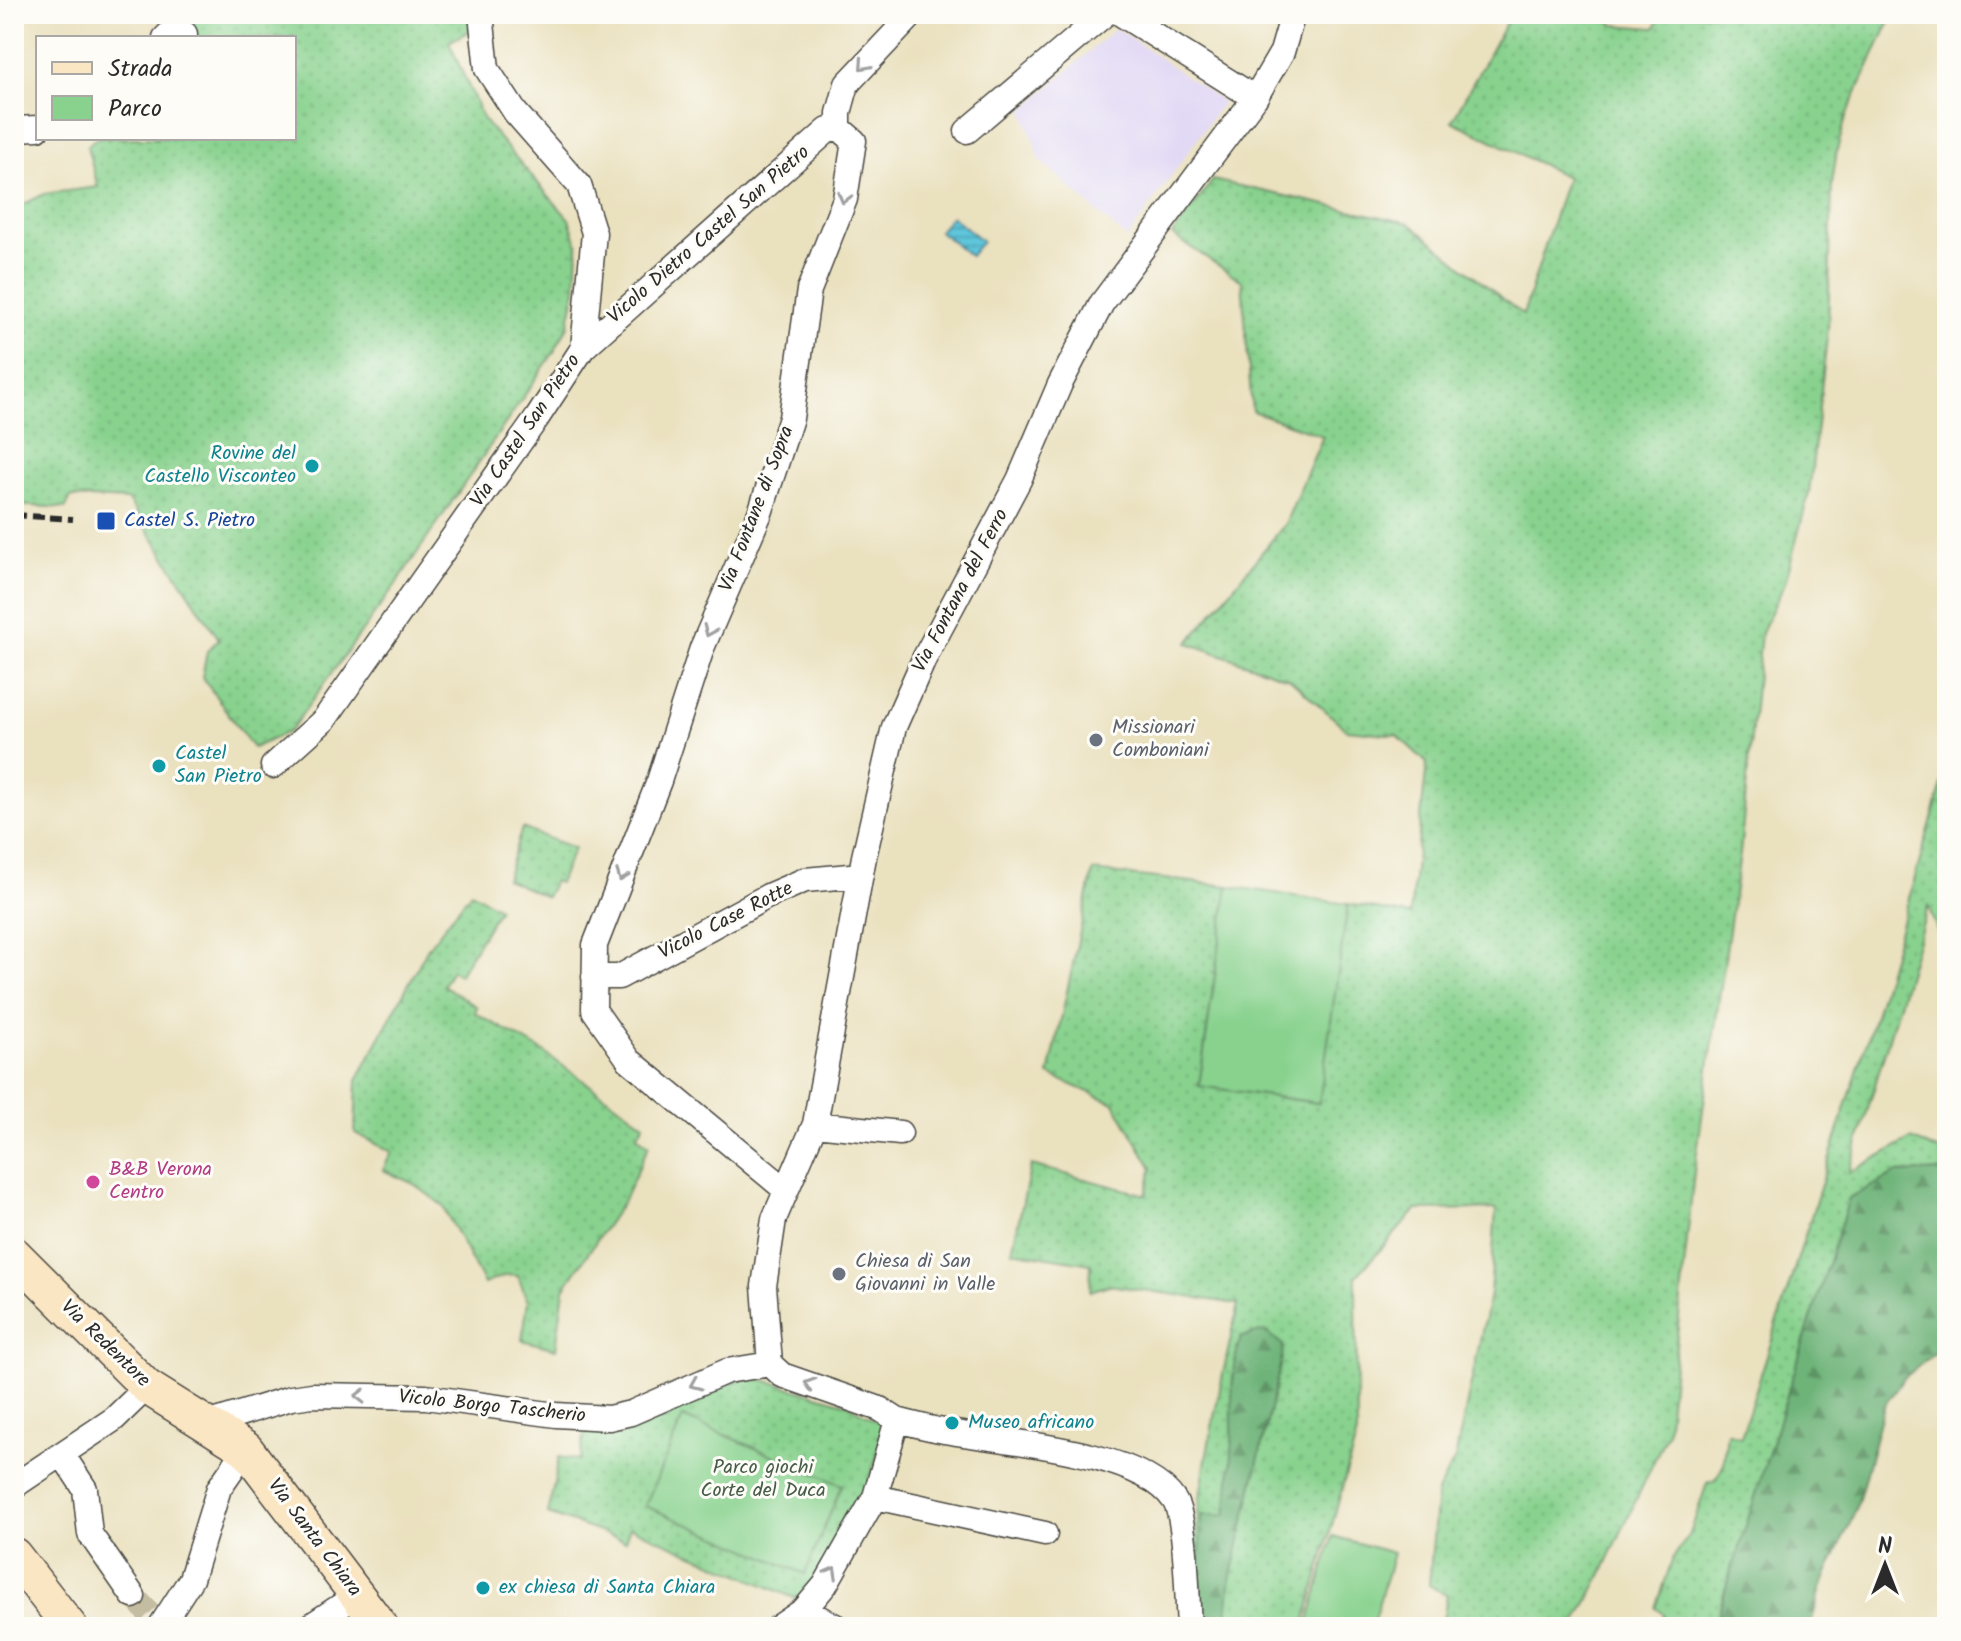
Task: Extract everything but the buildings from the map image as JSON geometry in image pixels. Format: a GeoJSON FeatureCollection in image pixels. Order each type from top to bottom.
{"type":"FeatureCollection","features":[{"type":"Feature","properties":{"kind":"main road","name":"Via Redentore"},"geometry":{"type":"LineString","coordinates":[[14,1254],[147,1387],[246,1449]]}},
{"type":"Feature","properties":{"kind":"main road","name":"Via Santa Chiara"},"geometry":{"type":"LineString","coordinates":[[246,1449],[381,1627]]}},
{"type":"Feature","properties":{"kind":"main road"},"geometry":{"type":"LineString","coordinates":[[14,1555],[70,1627]]}},
{"type":"Feature","properties":{"kind":"street","name":"Via Castel San Pietro"},"geometry":{"type":"LineString","coordinates":[[273,766],[324,720],[583,348],[594,233],[579,185],[515,112],[487,69],[481,14]]}},
{"type":"Feature","properties":{"kind":"street","name":"Via Fontane di Sopra"},"geometry":{"type":"LineString","coordinates":[[594,977],[595,945],[659,781],[702,648],[760,513],[791,418],[809,290],[845,199],[854,141],[839,128],[839,113],[847,84],[913,14]]}},
{"type":"Feature","properties":{"kind":"street"},"geometry":{"type":"LineString","coordinates":[[967,131],[1105,14]]}},
{"type":"Feature","properties":{"kind":"street"},"geometry":{"type":"LineString","coordinates":[[1121,14],[1255,98]]}},
{"type":"Feature","properties":{"kind":"street","name":"Via Fontana del Ferro"},"geometry":{"type":"LineString","coordinates":[[770,1364],[764,1286],[774,1219],[812,1134],[861,875],[894,727],[925,657],[1019,480],[1060,384],[1102,303],[1255,98],[1282,52],[1293,14]]}},
{"type":"Feature","properties":{"kind":"street","name":"Vicolo Dietro Castel San Pietro"},"geometry":{"type":"LineString","coordinates":[[583,348],[828,130],[839,128]]}},
{"type":"Feature","properties":{"kind":"street","name":"Vicolo Case Rotte"},"geometry":{"type":"LineString","coordinates":[[594,977],[619,977],[768,896],[805,880],[861,875]]}},
{"type":"Feature","properties":{"kind":"street"},"geometry":{"type":"LineString","coordinates":[[594,977],[594,1010],[629,1060],[786,1190]]}},
{"type":"Feature","properties":{"kind":"street"},"geometry":{"type":"LineString","coordinates":[[812,1134],[900,1133]]}},
{"type":"Feature","properties":{"kind":"street"},"geometry":{"type":"LineString","coordinates":[[770,1364],[782,1375],[880,1409],[897,1420],[954,1433],[1089,1454],[1140,1474],[1163,1488],[1176,1502],[1184,1530],[1189,1627]]}},
{"type":"Feature","properties":{"kind":"street","name":"Vicolo Borgo Tascherio"},"geometry":{"type":"LineString","coordinates":[[207,1424],[291,1398],[312,1395],[426,1397],[556,1415],[609,1418],[631,1413],[727,1371],[770,1364]]}},
{"type":"Feature","properties":{"kind":"street"},"geometry":{"type":"LineString","coordinates":[[14,1486],[114,1419],[147,1387]]}},
{"type":"Feature","properties":{"kind":"street"},"geometry":{"type":"LineString","coordinates":[[779,1627],[804,1610],[825,1585],[875,1497],[897,1420]]}},
{"type":"Feature","properties":{"kind":"street"},"geometry":{"type":"LineString","coordinates":[[161,1627],[191,1579],[219,1488],[246,1449]]}},
{"type":"Feature","properties":{"kind":"street"},"geometry":{"type":"LineString","coordinates":[[62,1454],[85,1489],[90,1534],[133,1596]]}},
{"type":"Feature","properties":{"kind":"street"},"geometry":{"type":"LineString","coordinates":[[875,1497],[1045,1534]]}},
{"type":"Feature","properties":{"kind":"street"},"geometry":{"type":"LineString","coordinates":[[309,1627],[357,1595]]}},
{"type":"Feature","properties":{"kind":"street"},"geometry":{"type":"LineString","coordinates":[[804,1610],[837,1627]]}},
{"type":"Feature","properties":{"kind":"shaded area"},"geometry":{"type":"Polygon","coordinates":[[[1116,28],[1223,102],[1127,239],[1040,160],[1023,110],[1116,28]]]}},
{"type":"Feature","properties":{"kind":"green space"},"geometry":{"type":"Polygon","coordinates":[[[164,14],[472,14],[469,31],[449,42],[484,121],[569,219],[578,245],[576,290],[568,326],[554,352],[394,587],[290,731],[253,748],[202,677],[207,651],[219,639],[128,500],[71,497],[66,508],[14,505],[14,209],[44,194],[98,187],[87,146],[94,140],[296,140],[296,36],[166,36],[174,22],[164,14]]]}},
{"type":"Feature","properties":{"kind":"green space"},"geometry":{"type":"Polygon","coordinates":[[[1511,14],[1600,14],[1615,25],[1655,28],[1662,14],[1893,14],[1847,114],[1837,150],[1832,184],[1828,330],[1809,493],[1785,583],[1761,633],[1740,854],[1694,1172],[1667,1433],[1574,1627],[1442,1627],[1447,1595],[1429,1585],[1437,1492],[1455,1459],[1490,1294],[1496,1209],[1416,1210],[1356,1277],[1357,1434],[1304,1627],[1200,1627],[1195,1589],[1199,1508],[1238,1304],[1109,1285],[1090,1291],[1091,1264],[1012,1251],[1031,1165],[1146,1195],[1152,1168],[1114,1103],[1049,1075],[1093,871],[1228,886],[1199,1086],[1318,1103],[1348,904],[1410,915],[1427,763],[1397,735],[1347,730],[1290,679],[1188,643],[1285,524],[1323,436],[1252,411],[1242,281],[1172,235],[1213,180],[1409,223],[1523,315],[1567,177],[1452,121],[1511,14]]]}},
{"type":"Feature","properties":{"kind":"green space"},"geometry":{"type":"Polygon","coordinates":[[[1947,767],[1947,956],[1928,906],[1849,1173],[1911,1139],[1947,1151],[1947,1171],[1897,1173],[1732,1566],[1714,1627],[1659,1627],[1664,1614],[1656,1608],[1673,1558],[1690,1534],[1707,1483],[1715,1481],[1724,1464],[1727,1432],[1741,1437],[1876,1012],[1947,767]]]}},
{"type":"Feature","properties":{"kind":"green space"},"geometry":{"type":"Polygon","coordinates":[[[522,828],[574,848],[559,883],[554,881],[546,897],[506,879],[522,828]]]}},
{"type":"Feature","properties":{"kind":"green space"},"geometry":{"type":"Polygon","coordinates":[[[1228,886],[1348,904],[1319,1103],[1199,1086],[1228,886]]]}},
{"type":"Feature","properties":{"kind":"green space"},"geometry":{"type":"Polygon","coordinates":[[[471,892],[499,908],[459,975],[452,970],[443,985],[477,1007],[475,1013],[541,1050],[644,1124],[637,1136],[649,1145],[625,1198],[564,1289],[556,1349],[522,1340],[528,1302],[518,1276],[506,1275],[484,1284],[442,1205],[414,1184],[383,1170],[392,1152],[355,1133],[357,1080],[429,946],[471,892]]]}},
{"type":"Feature","properties":{"kind":"green space"},"geometry":{"type":"Polygon","coordinates":[[[1947,1171],[1947,1343],[1904,1378],[1884,1406],[1856,1510],[1822,1585],[1810,1627],[1714,1627],[1849,1198],[1897,1173],[1947,1171]]]}},
{"type":"Feature","properties":{"kind":"green space"},"geometry":{"type":"Polygon","coordinates":[[[1264,1331],[1283,1345],[1282,1357],[1230,1584],[1226,1627],[1203,1627],[1199,1603],[1201,1515],[1226,1515],[1237,1352],[1241,1337],[1264,1331]]]}},
{"type":"Feature","properties":{"kind":"green space","name":"Parco giochi Corte del Duca"},"geometry":{"type":"Polygon","coordinates":[[[753,1377],[845,1403],[886,1426],[863,1502],[801,1601],[630,1527],[625,1541],[548,1514],[559,1457],[580,1460],[585,1431],[624,1432],[651,1421],[669,1418],[668,1410],[703,1390],[753,1377]]]}},
{"type":"Feature","properties":{"kind":"green space"},"geometry":{"type":"Polygon","coordinates":[[[683,1417],[842,1485],[805,1574],[645,1506],[683,1417]]]}},
{"type":"Feature","properties":{"kind":"green space"},"geometry":{"type":"Polygon","coordinates":[[[1333,1536],[1393,1553],[1372,1627],[1307,1627],[1333,1536]]]}},
{"type":"Feature","properties":{"kind":"water"},"geometry":{"type":"Polygon","coordinates":[[[951,216],[982,241],[970,256],[939,231],[951,216]]]}},
{"type":"Feature","properties":{"kind":"tunnel"},"geometry":{"type":"LineString","coordinates":[[133,1596],[161,1626]]}},
{"type":"Feature","properties":{"kind":"railway"},"geometry":{"type":"LineString","coordinates":[[14,515],[73,519]]}},
{"type":"Feature","properties":{"kind":"place","name":"Rovine del Castello Visconteo"},"geometry":{"type":"Point","coordinates":[312,466]}},
{"type":"Feature","properties":{"kind":"place","name":"Castel S. Pietro"},"geometry":{"type":"Point","coordinates":[106,521]}},
{"type":"Feature","properties":{"kind":"place","name":"Missionari Comboniani"},"geometry":{"type":"Point","coordinates":[1096,740]}},
{"type":"Feature","properties":{"kind":"place","name":"Castel San Pietro"},"geometry":{"type":"Point","coordinates":[159,766]}},
{"type":"Feature","properties":{"kind":"place","name":"B&B Verona Centro"},"geometry":{"type":"Point","coordinates":[93,1182]}},
{"type":"Feature","properties":{"kind":"place","name":"Chiesa di San Giovanni in Valle"},"geometry":{"type":"Point","coordinates":[839,1274]}},
{"type":"Feature","properties":{"kind":"place","name":"Museo africano"},"geometry":{"type":"Point","coordinates":[952,1423]}},
{"type":"Feature","properties":{"kind":"place","name":"ex chiesa di Santa Chiara"},"geometry":{"type":"Point","coordinates":[483,1588]}}]}
